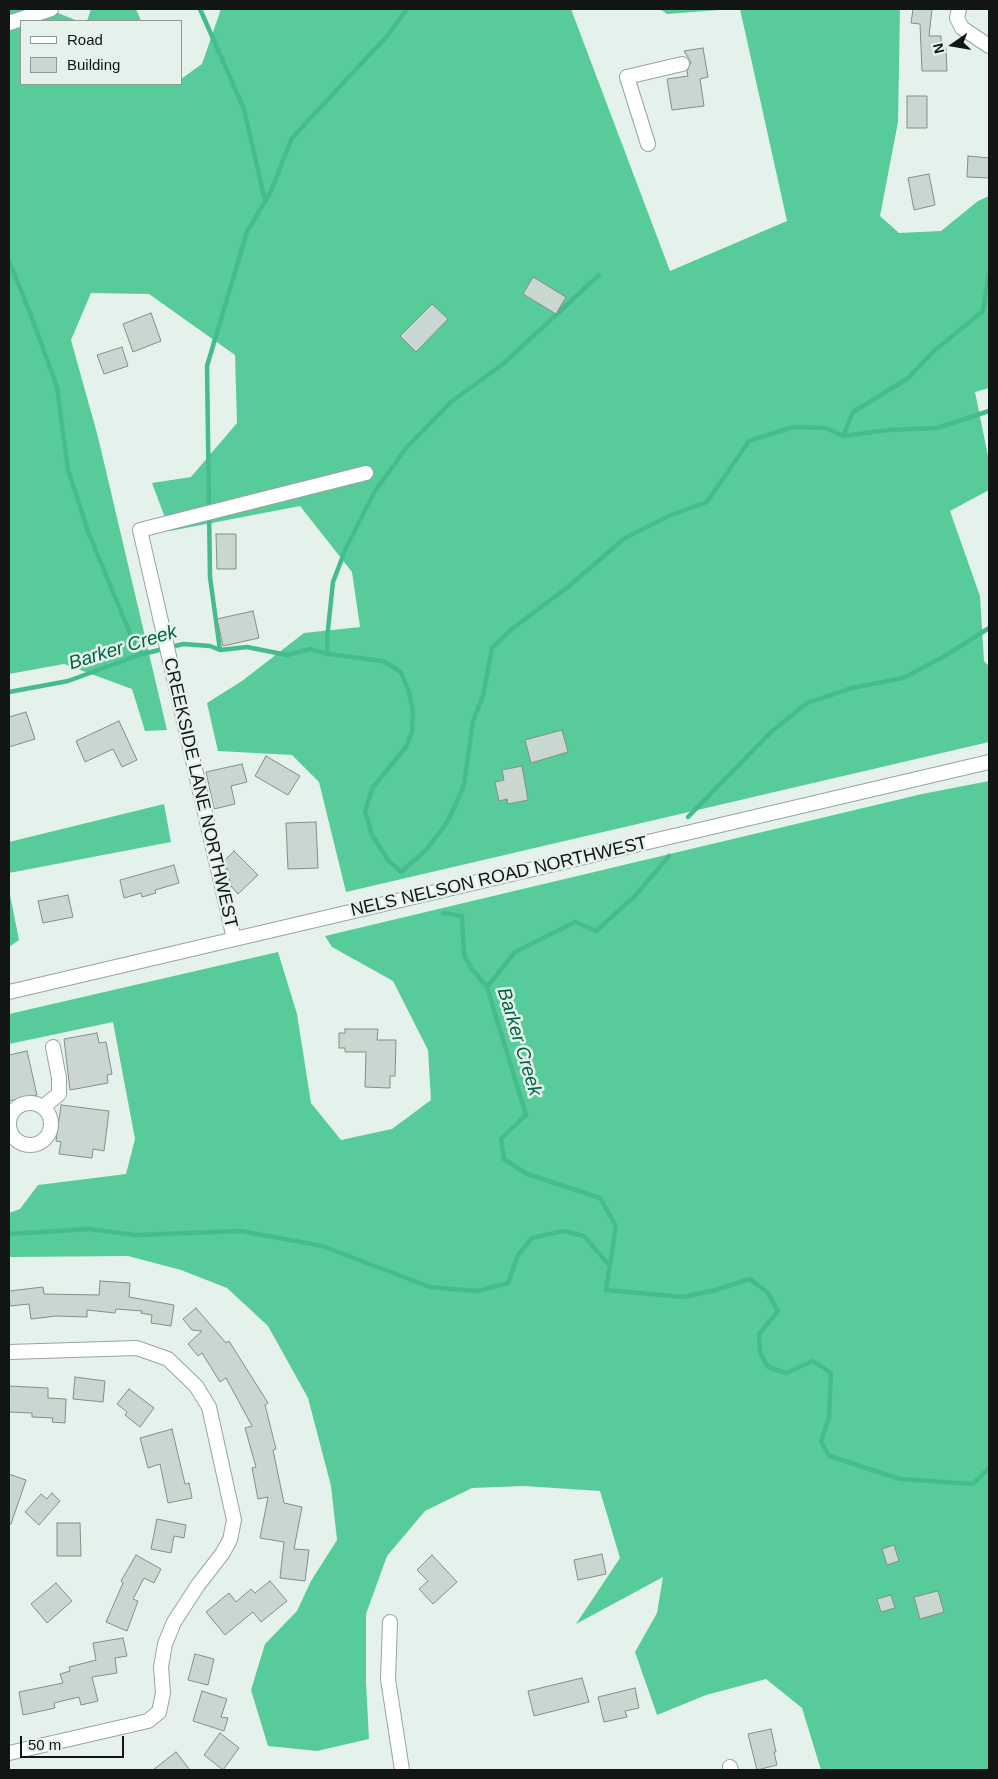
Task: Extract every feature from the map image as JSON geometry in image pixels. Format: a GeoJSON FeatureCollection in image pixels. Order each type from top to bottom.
{"type":"FeatureCollection","features":[{"type":"Feature","properties":{"kind":"street"},"geometry":{"type":"LineString","coordinates":[[9,22],[52,9]]}},
{"type":"Feature","properties":{"kind":"street"},"geometry":{"type":"LineString","coordinates":[[959,9],[957,18],[962,28],[989,46]]}},
{"type":"Feature","properties":{"kind":"street"},"geometry":{"type":"LineString","coordinates":[[648,144],[628,76],[682,64]]}},
{"type":"Feature","properties":{"kind":"street","name":"CREEKSIDE LANE NORTHWEST"},"geometry":{"type":"LineString","coordinates":[[234,939],[140,530],[366,473]]}},
{"type":"Feature","properties":{"kind":"street","name":"NELS NELSON ROAD NORTHWEST"},"geometry":{"type":"LineString","coordinates":[[9,992],[989,762]]}},
{"type":"Feature","properties":{"kind":"street"},"geometry":{"type":"LineString","coordinates":[[43,1107],[59,1094],[59,1078],[53,1047]]}},
{"type":"Feature","properties":{"kind":"street"},"geometry":{"type":"LineString","coordinates":[[24,1104],[37,1104],[43,1107],[50,1118],[50,1132],[40,1142],[26,1144],[14,1137],[10,1131],[9,1118],[18,1107],[24,1104]]}},
{"type":"Feature","properties":{"kind":"street"},"geometry":{"type":"LineString","coordinates":[[9,1352],[137,1348],[168,1359],[196,1386],[209,1407],[234,1520],[230,1540],[174,1622],[165,1644],[161,1668],[162,1693],[159,1712],[148,1721],[9,1753]]}},
{"type":"Feature","properties":{"kind":"street"},"geometry":{"type":"LineString","coordinates":[[390,1622],[388,1679],[402,1770]]}},
{"type":"Feature","properties":{"kind":"green space"},"geometry":{"type":"Polygon","coordinates":[[[9,9],[48,9],[76,20],[20,20],[20,85],[182,85],[182,78],[202,64],[221,9],[571,9],[670,271],[787,221],[740,9],[900,9],[898,122],[880,216],[899,233],[941,231],[978,201],[989,196],[989,388],[975,392],[989,461],[989,490],[950,511],[980,596],[984,661],[989,666],[989,742],[346,892],[319,782],[292,755],[218,751],[207,703],[242,681],[304,633],[360,627],[352,572],[300,506],[170,531],[152,483],[191,477],[237,423],[235,355],[149,294],[91,293],[71,340],[98,437],[167,730],[145,731],[132,689],[64,664],[9,674],[9,9]]]}},
{"type":"Feature","properties":{"kind":"green space"},"geometry":{"type":"Polygon","coordinates":[[[91,9],[136,9],[141,20],[87,20],[91,9]]]}},
{"type":"Feature","properties":{"kind":"green space"},"geometry":{"type":"Polygon","coordinates":[[[660,9],[732,9],[667,14],[660,9]]]}},
{"type":"Feature","properties":{"kind":"green space"},"geometry":{"type":"Polygon","coordinates":[[[989,781],[989,1770],[821,1770],[802,1708],[766,1679],[706,1695],[657,1715],[635,1652],[657,1613],[663,1577],[576,1624],[620,1558],[600,1491],[524,1486],[472,1488],[425,1511],[387,1556],[366,1614],[366,1683],[369,1739],[317,1751],[268,1746],[251,1690],[265,1644],[297,1611],[311,1581],[337,1540],[331,1486],[308,1398],[268,1326],[227,1288],[181,1270],[128,1256],[9,1257],[9,1213],[20,1209],[38,1185],[126,1174],[135,1139],[113,1022],[9,1044],[9,1014],[278,952],[297,1014],[311,1103],[341,1140],[392,1129],[431,1100],[428,1050],[393,981],[332,947],[325,936],[922,794],[989,781]]]}},
{"type":"Feature","properties":{"kind":"green space"},"geometry":{"type":"Polygon","coordinates":[[[164,804],[171,842],[9,873],[9,842],[164,804]]]}},
{"type":"Feature","properties":{"kind":"green space"},"geometry":{"type":"Polygon","coordinates":[[[9,890],[19,940],[9,947],[9,890]]]}},
{"type":"Feature","properties":{"kind":"building"},"geometry":{"type":"Polygon","coordinates":[[[913,9],[932,9],[929,36],[941,36],[941,49],[946,48],[947,71],[922,71],[920,24],[911,23],[913,9]]]}},
{"type":"Feature","properties":{"kind":"building"},"geometry":{"type":"Polygon","coordinates":[[[703,48],[708,77],[700,79],[704,106],[672,110],[667,79],[688,76],[687,71],[691,62],[684,51],[703,48]]]}},
{"type":"Feature","properties":{"kind":"building"},"geometry":{"type":"Polygon","coordinates":[[[907,96],[927,96],[927,128],[907,128],[907,96]]]}},
{"type":"Feature","properties":{"kind":"building"},"geometry":{"type":"Polygon","coordinates":[[[968,156],[989,158],[989,178],[967,177],[968,156]]]}},
{"type":"Feature","properties":{"kind":"building"},"geometry":{"type":"Polygon","coordinates":[[[929,174],[935,205],[914,210],[908,178],[929,174]]]}},
{"type":"Feature","properties":{"kind":"building"},"geometry":{"type":"Polygon","coordinates":[[[533,277],[566,297],[556,314],[523,294],[533,277]]]}},
{"type":"Feature","properties":{"kind":"building"},"geometry":{"type":"Polygon","coordinates":[[[432,304],[448,319],[416,352],[400,336],[432,304]]]}},
{"type":"Feature","properties":{"kind":"building"},"geometry":{"type":"Polygon","coordinates":[[[151,313],[161,341],[133,352],[123,324],[151,313]]]}},
{"type":"Feature","properties":{"kind":"building"},"geometry":{"type":"Polygon","coordinates":[[[122,347],[128,366],[104,374],[97,355],[122,347]]]}},
{"type":"Feature","properties":{"kind":"building"},"geometry":{"type":"Polygon","coordinates":[[[216,534],[236,534],[236,569],[217,569],[216,534]]]}},
{"type":"Feature","properties":{"kind":"building"},"geometry":{"type":"Polygon","coordinates":[[[253,611],[259,638],[223,646],[217,619],[253,611]]]}},
{"type":"Feature","properties":{"kind":"building"},"geometry":{"type":"Polygon","coordinates":[[[26,712],[35,739],[9,747],[9,717],[26,712]]]}},
{"type":"Feature","properties":{"kind":"building"},"geometry":{"type":"Polygon","coordinates":[[[119,721],[137,760],[122,767],[113,749],[85,762],[76,741],[119,721]]]}},
{"type":"Feature","properties":{"kind":"building"},"geometry":{"type":"Polygon","coordinates":[[[562,730],[568,752],[531,763],[525,740],[562,730]]]}},
{"type":"Feature","properties":{"kind":"building"},"geometry":{"type":"Polygon","coordinates":[[[266,756],[300,776],[288,795],[255,776],[266,756]]]}},
{"type":"Feature","properties":{"kind":"building"},"geometry":{"type":"Polygon","coordinates":[[[242,764],[247,782],[231,786],[235,804],[214,809],[206,772],[242,764]]]}},
{"type":"Feature","properties":{"kind":"building"},"geometry":{"type":"Polygon","coordinates":[[[522,766],[528,800],[508,804],[507,799],[499,801],[495,782],[504,780],[502,770],[522,766]]]}},
{"type":"Feature","properties":{"kind":"building"},"geometry":{"type":"Polygon","coordinates":[[[316,822],[318,868],[288,869],[286,823],[316,822]]]}},
{"type":"Feature","properties":{"kind":"building"},"geometry":{"type":"Polygon","coordinates":[[[234,851],[258,875],[238,894],[231,886],[225,860],[234,851]]]}},
{"type":"Feature","properties":{"kind":"building"},"geometry":{"type":"Polygon","coordinates":[[[174,865],[179,883],[155,890],[156,893],[142,897],[141,893],[124,898],[120,880],[174,865]]]}},
{"type":"Feature","properties":{"kind":"building"},"geometry":{"type":"Polygon","coordinates":[[[68,895],[73,917],[43,923],[38,901],[68,895]]]}},
{"type":"Feature","properties":{"kind":"building"},"geometry":{"type":"Polygon","coordinates":[[[345,1029],[378,1029],[377,1040],[396,1040],[395,1076],[390,1076],[390,1088],[365,1087],[366,1052],[345,1052],[345,1048],[339,1048],[339,1033],[345,1033],[345,1029]]]}},
{"type":"Feature","properties":{"kind":"building"},"geometry":{"type":"Polygon","coordinates":[[[97,1033],[99,1043],[106,1042],[112,1074],[107,1075],[108,1083],[70,1090],[64,1039],[97,1033]]]}},
{"type":"Feature","properties":{"kind":"building"},"geometry":{"type":"Polygon","coordinates":[[[27,1051],[37,1095],[9,1101],[9,1055],[27,1051]]]}},
{"type":"Feature","properties":{"kind":"building"},"geometry":{"type":"Polygon","coordinates":[[[61,1105],[109,1111],[104,1151],[93,1149],[92,1158],[59,1154],[61,1142],[56,1141],[61,1105]]]}},
{"type":"Feature","properties":{"kind":"building"},"geometry":{"type":"Polygon","coordinates":[[[100,1281],[130,1283],[129,1297],[174,1305],[171,1326],[151,1323],[152,1315],[141,1313],[142,1311],[116,1309],[115,1313],[87,1310],[87,1317],[56,1316],[31,1319],[29,1304],[10,1306],[9,1291],[43,1287],[44,1294],[99,1295],[100,1281]]]}},
{"type":"Feature","properties":{"kind":"building"},"geometry":{"type":"Polygon","coordinates":[[[196,1308],[226,1343],[229,1341],[268,1403],[265,1405],[276,1449],[273,1450],[284,1503],[302,1507],[294,1549],[309,1550],[305,1581],[280,1578],[284,1542],[260,1538],[268,1497],[258,1499],[252,1468],[256,1467],[245,1428],[252,1426],[226,1378],[220,1382],[202,1353],[198,1356],[188,1344],[202,1331],[192,1330],[183,1319],[196,1308]]]}},
{"type":"Feature","properties":{"kind":"building"},"geometry":{"type":"Polygon","coordinates":[[[75,1377],[105,1381],[103,1402],[73,1399],[75,1377]]]}},
{"type":"Feature","properties":{"kind":"building"},"geometry":{"type":"Polygon","coordinates":[[[9,1386],[48,1388],[48,1398],[66,1399],[65,1423],[52,1422],[53,1418],[32,1417],[32,1413],[9,1412],[9,1386]]]}},
{"type":"Feature","properties":{"kind":"building"},"geometry":{"type":"Polygon","coordinates":[[[129,1389],[154,1408],[140,1427],[125,1415],[127,1412],[117,1404],[129,1389]]]}},
{"type":"Feature","properties":{"kind":"building"},"geometry":{"type":"Polygon","coordinates":[[[172,1429],[185,1484],[189,1483],[192,1498],[168,1503],[160,1464],[148,1468],[140,1438],[172,1429]]]}},
{"type":"Feature","properties":{"kind":"building"},"geometry":{"type":"Polygon","coordinates":[[[9,1474],[26,1480],[11,1524],[9,1524],[9,1474]]]}},
{"type":"Feature","properties":{"kind":"building"},"geometry":{"type":"Polygon","coordinates":[[[52,1493],[60,1501],[39,1525],[25,1512],[41,1494],[47,1499],[52,1493]]]}},
{"type":"Feature","properties":{"kind":"building"},"geometry":{"type":"Polygon","coordinates":[[[157,1519],[186,1525],[184,1538],[174,1536],[171,1553],[151,1549],[157,1519]]]}},
{"type":"Feature","properties":{"kind":"building"},"geometry":{"type":"Polygon","coordinates":[[[57,1523],[80,1523],[81,1556],[57,1556],[57,1523]]]}},
{"type":"Feature","properties":{"kind":"building"},"geometry":{"type":"Polygon","coordinates":[[[894,1545],[899,1561],[887,1565],[882,1549],[894,1545]]]}},
{"type":"Feature","properties":{"kind":"building"},"geometry":{"type":"Polygon","coordinates":[[[602,1554],[606,1574],[578,1580],[574,1560],[602,1554]]]}},
{"type":"Feature","properties":{"kind":"building"},"geometry":{"type":"Polygon","coordinates":[[[136,1555],[161,1569],[154,1583],[144,1578],[133,1599],[138,1601],[127,1631],[106,1622],[123,1583],[121,1581],[136,1555]]]}},
{"type":"Feature","properties":{"kind":"building"},"geometry":{"type":"Polygon","coordinates":[[[432,1555],[457,1582],[433,1604],[419,1589],[428,1581],[417,1570],[432,1555]]]}},
{"type":"Feature","properties":{"kind":"building"},"geometry":{"type":"Polygon","coordinates":[[[270,1581],[287,1601],[261,1622],[253,1612],[225,1635],[206,1612],[229,1593],[236,1602],[251,1589],[255,1593],[270,1581]]]}},
{"type":"Feature","properties":{"kind":"building"},"geometry":{"type":"Polygon","coordinates":[[[56,1583],[72,1601],[47,1623],[31,1604],[56,1583]]]}},
{"type":"Feature","properties":{"kind":"building"},"geometry":{"type":"Polygon","coordinates":[[[938,1591],[944,1612],[920,1619],[914,1597],[938,1591]]]}},
{"type":"Feature","properties":{"kind":"building"},"geometry":{"type":"Polygon","coordinates":[[[891,1595],[895,1608],[881,1612],[877,1599],[891,1595]]]}},
{"type":"Feature","properties":{"kind":"building"},"geometry":{"type":"Polygon","coordinates":[[[123,1638],[127,1656],[115,1658],[117,1673],[92,1677],[98,1701],[81,1705],[79,1697],[54,1703],[55,1708],[23,1715],[19,1692],[63,1683],[60,1674],[70,1671],[69,1667],[96,1660],[93,1643],[123,1638]]]}},
{"type":"Feature","properties":{"kind":"building"},"geometry":{"type":"Polygon","coordinates":[[[195,1654],[214,1659],[208,1685],[188,1680],[195,1654]]]}},
{"type":"Feature","properties":{"kind":"building"},"geometry":{"type":"Polygon","coordinates":[[[582,1678],[589,1702],[534,1716],[528,1691],[582,1678]]]}},
{"type":"Feature","properties":{"kind":"building"},"geometry":{"type":"Polygon","coordinates":[[[635,1688],[639,1708],[625,1711],[627,1717],[604,1722],[598,1697],[635,1688]]]}},
{"type":"Feature","properties":{"kind":"building"},"geometry":{"type":"Polygon","coordinates":[[[202,1691],[227,1699],[221,1717],[228,1718],[224,1731],[193,1721],[202,1691]]]}},
{"type":"Feature","properties":{"kind":"building"},"geometry":{"type":"Polygon","coordinates":[[[771,1729],[777,1765],[757,1770],[748,1734],[771,1729]]]}},
{"type":"Feature","properties":{"kind":"building"},"geometry":{"type":"Polygon","coordinates":[[[220,1733],[239,1748],[223,1770],[204,1755],[220,1733]]]}},
{"type":"Feature","properties":{"kind":"building"},"geometry":{"type":"Polygon","coordinates":[[[176,1752],[190,1770],[153,1770],[176,1752]]]}},
{"type":"Feature","properties":{"kind":"waterway"},"geometry":{"type":"LineString","coordinates":[[200,9],[244,109],[265,201]]}},
{"type":"Feature","properties":{"kind":"waterway"},"geometry":{"type":"LineString","coordinates":[[220,650],[210,577],[207,366],[247,232],[271,191],[292,138],[388,35],[407,9]]}},
{"type":"Feature","properties":{"kind":"waterway"},"geometry":{"type":"LineString","coordinates":[[9,261],[57,387],[68,470],[89,534],[139,655]]}},
{"type":"Feature","properties":{"kind":"waterway"},"geometry":{"type":"LineString","coordinates":[[843,436],[853,412],[907,379],[934,351],[983,311],[989,273]]}},
{"type":"Feature","properties":{"kind":"waterway"},"geometry":{"type":"LineString","coordinates":[[328,654],[327,639],[333,582],[346,548],[375,491],[407,447],[451,402],[503,364],[599,275]]}},
{"type":"Feature","properties":{"kind":"waterway"},"geometry":{"type":"LineString","coordinates":[[9,692],[68,681],[139,655],[183,644],[210,646],[220,650],[247,647],[287,655],[310,649],[328,654],[383,661],[401,672],[409,692],[413,712],[412,732],[406,747],[373,787],[365,811],[372,835],[388,860],[401,872],[426,850],[448,821],[464,785],[473,721],[483,696],[492,648],[513,628],[569,586],[625,538],[671,515],[707,502],[749,441],[793,427],[826,428],[843,436],[889,430],[937,428],[989,411]]}},
{"type":"Feature","properties":{"kind":"waterway"},"geometry":{"type":"LineString","coordinates":[[688,817],[770,733],[807,703],[852,688],[903,678],[943,657],[989,628]]}},
{"type":"Feature","properties":{"kind":"waterway"},"geometry":{"type":"LineString","coordinates":[[487,987],[515,952],[575,922],[596,931],[635,896],[669,856]]}},
{"type":"Feature","properties":{"kind":"waterway","name":"Barker Creek"},"geometry":{"type":"LineString","coordinates":[[443,913],[462,916],[464,954],[471,968],[487,987],[526,1115],[501,1139],[504,1159],[527,1174],[600,1198],[616,1226],[606,1290],[683,1297],[716,1290],[750,1279],[767,1292],[778,1311],[759,1334],[760,1353],[768,1367],[786,1373],[813,1361],[831,1373],[829,1418],[821,1441],[829,1456],[900,1479],[973,1484],[989,1468]]}},
{"type":"Feature","properties":{"kind":"waterway"},"geometry":{"type":"LineString","coordinates":[[9,1234],[89,1229],[135,1235],[241,1231],[322,1246],[430,1287],[477,1291],[508,1283],[518,1255],[532,1238],[563,1231],[584,1236],[609,1265]]}}]}
